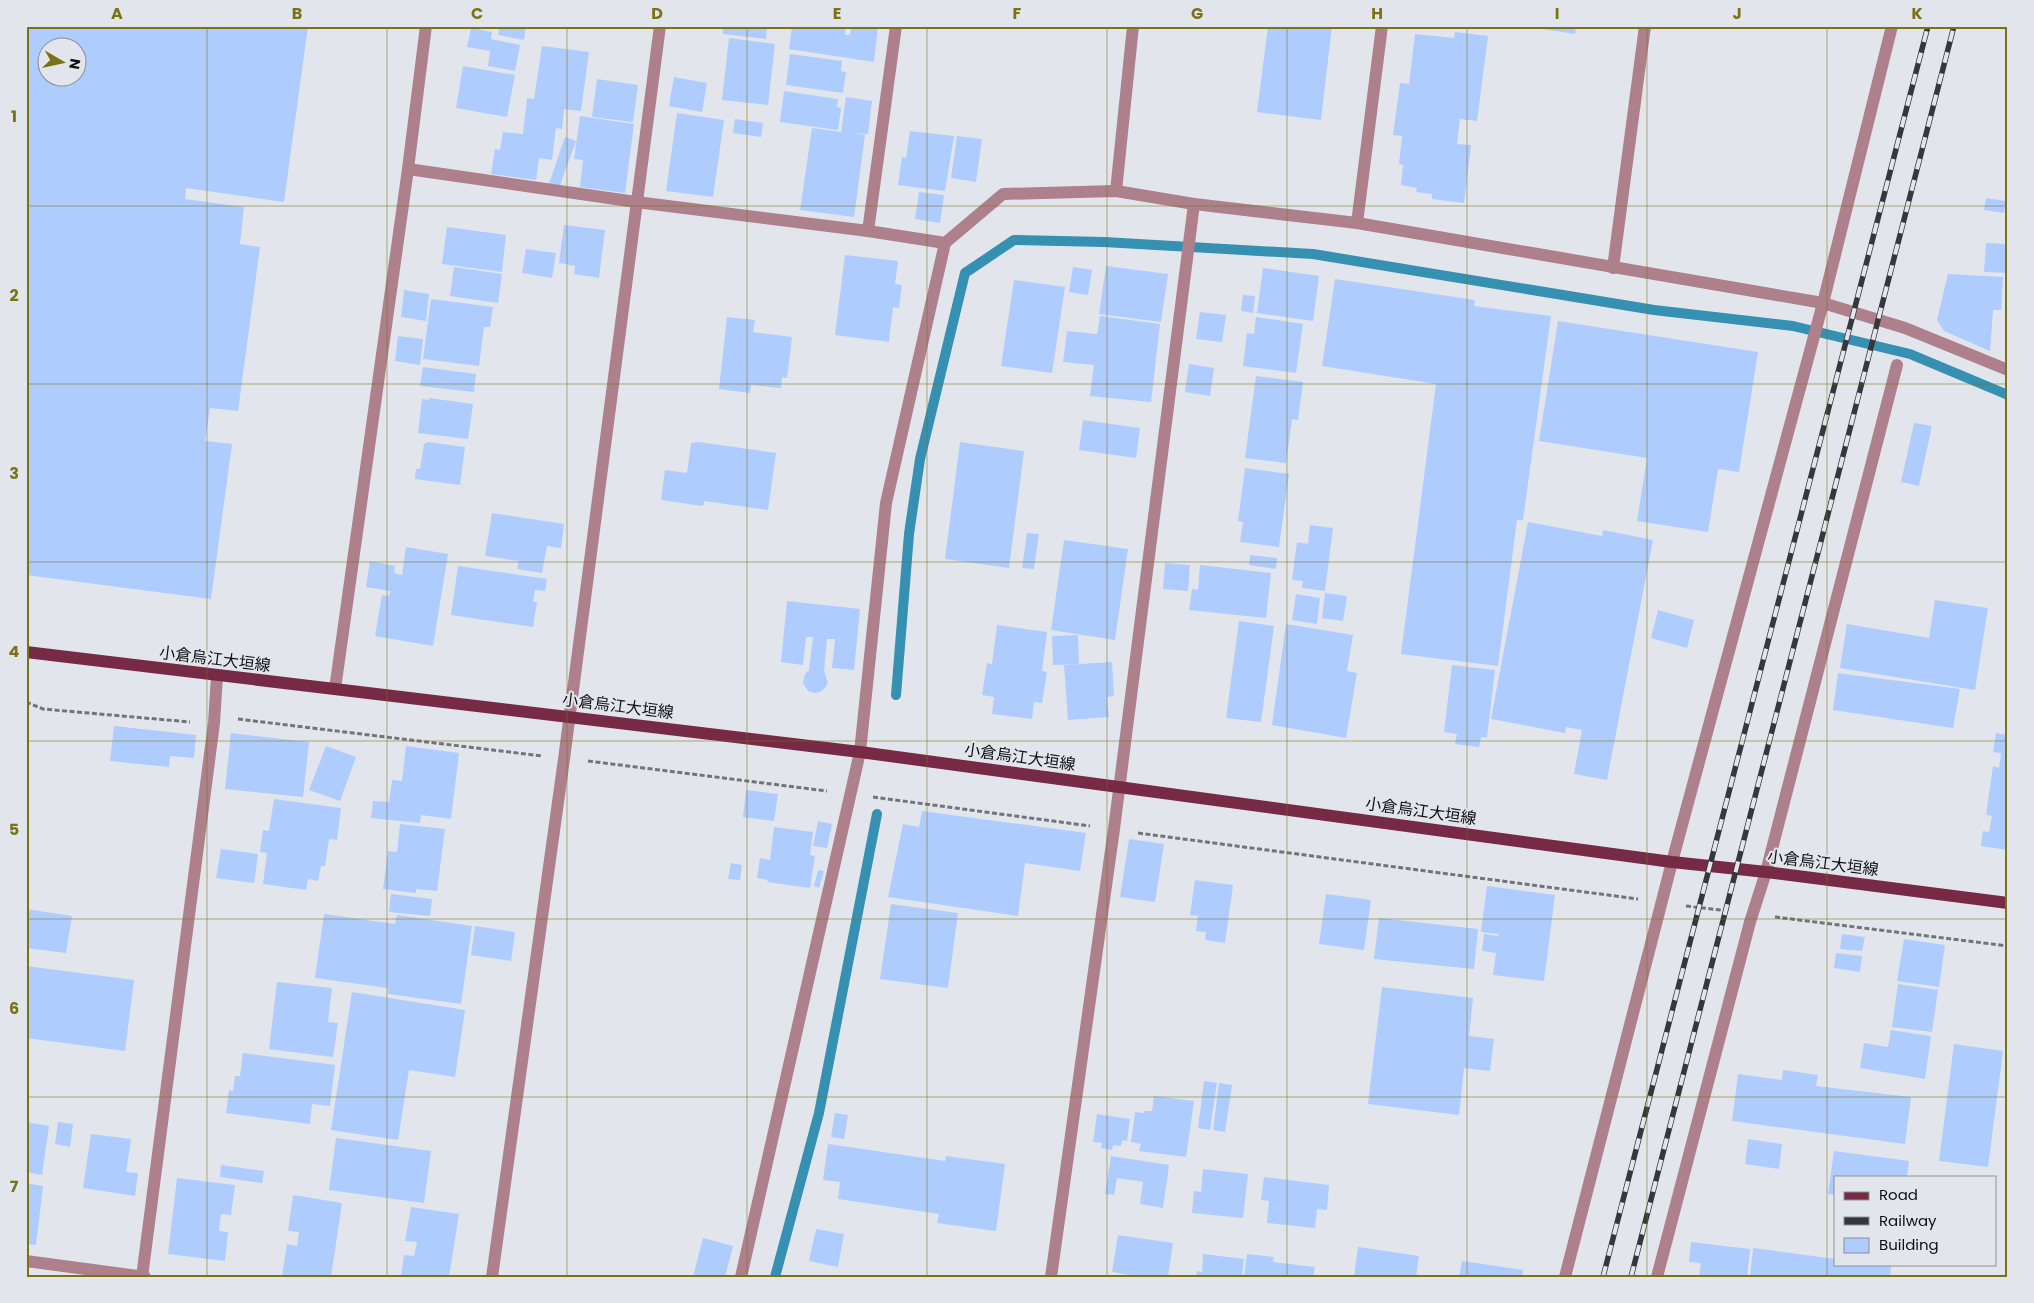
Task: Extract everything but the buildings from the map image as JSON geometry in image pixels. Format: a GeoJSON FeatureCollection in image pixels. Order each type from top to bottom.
{"type":"FeatureCollection","features":[{"type":"Feature","properties":{"kind":"main road","name":"小倉烏江大垣線"},"geometry":{"type":"LineString","coordinates":[[26,652],[860,752],[1672,862],[2008,903]]}},
{"type":"Feature","properties":{"kind":"street"},"geometry":{"type":"LineString","coordinates":[[335,689],[408,169],[426,26]]}},
{"type":"Feature","properties":{"kind":"street"},"geometry":{"type":"LineString","coordinates":[[492,1277],[570,717],[660,26]]}},
{"type":"Feature","properties":{"kind":"street"},"geometry":{"type":"LineString","coordinates":[[868,231],[896,26]]}},
{"type":"Feature","properties":{"kind":"street"},"geometry":{"type":"LineString","coordinates":[[1116,191],[1133,26]]}},
{"type":"Feature","properties":{"kind":"street"},"geometry":{"type":"LineString","coordinates":[[1357,223],[1382,26]]}},
{"type":"Feature","properties":{"kind":"street"},"geometry":{"type":"LineString","coordinates":[[1613,268],[1645,26]]}},
{"type":"Feature","properties":{"kind":"street"},"geometry":{"type":"LineString","coordinates":[[1565,1277],[1672,862],[1823,303],[1892,26]]}},
{"type":"Feature","properties":{"kind":"street"},"geometry":{"type":"LineString","coordinates":[[408,169],[636,202],[868,231],[945,244]]}},
{"type":"Feature","properties":{"kind":"street"},"geometry":{"type":"LineString","coordinates":[[741,1277],[860,752],[886,503],[945,244],[1003,194],[1116,191],[1194,204],[1357,223],[1823,303],[1906,328],[2008,370]]}},
{"type":"Feature","properties":{"kind":"street"},"geometry":{"type":"LineString","coordinates":[[1051,1277],[1114,829],[1194,204]]}},
{"type":"Feature","properties":{"kind":"street"},"geometry":{"type":"LineString","coordinates":[[1657,1277],[1752,914],[1766,872],[1897,364]]}},
{"type":"Feature","properties":{"kind":"street"},"geometry":{"type":"LineString","coordinates":[[26,1261],[143,1277],[214,723],[217,676]]}},
{"type":"Feature","properties":{"kind":"path"},"geometry":{"type":"LineString","coordinates":[[26,702],[43,709],[214,723],[242,718],[850,794],[1752,914],[2008,946]]}},
{"type":"Feature","properties":{"kind":"waterway"},"geometry":{"type":"LineString","coordinates":[[896,695],[909,534],[920,459],[965,273],[1014,240],[1104,242],[1313,254],[1654,310],[1793,326],[1910,354],[2008,395]]}},
{"type":"Feature","properties":{"kind":"waterway"},"geometry":{"type":"LineString","coordinates":[[775,1277],[819,1113],[877,814]]}},
{"type":"Feature","properties":{"kind":"railway"},"geometry":{"type":"LineString","coordinates":[[1603,1277],[1928,26]]}},
{"type":"Feature","properties":{"kind":"railway"},"geometry":{"type":"LineString","coordinates":[[1631,1277],[1954,26]]}}]}
